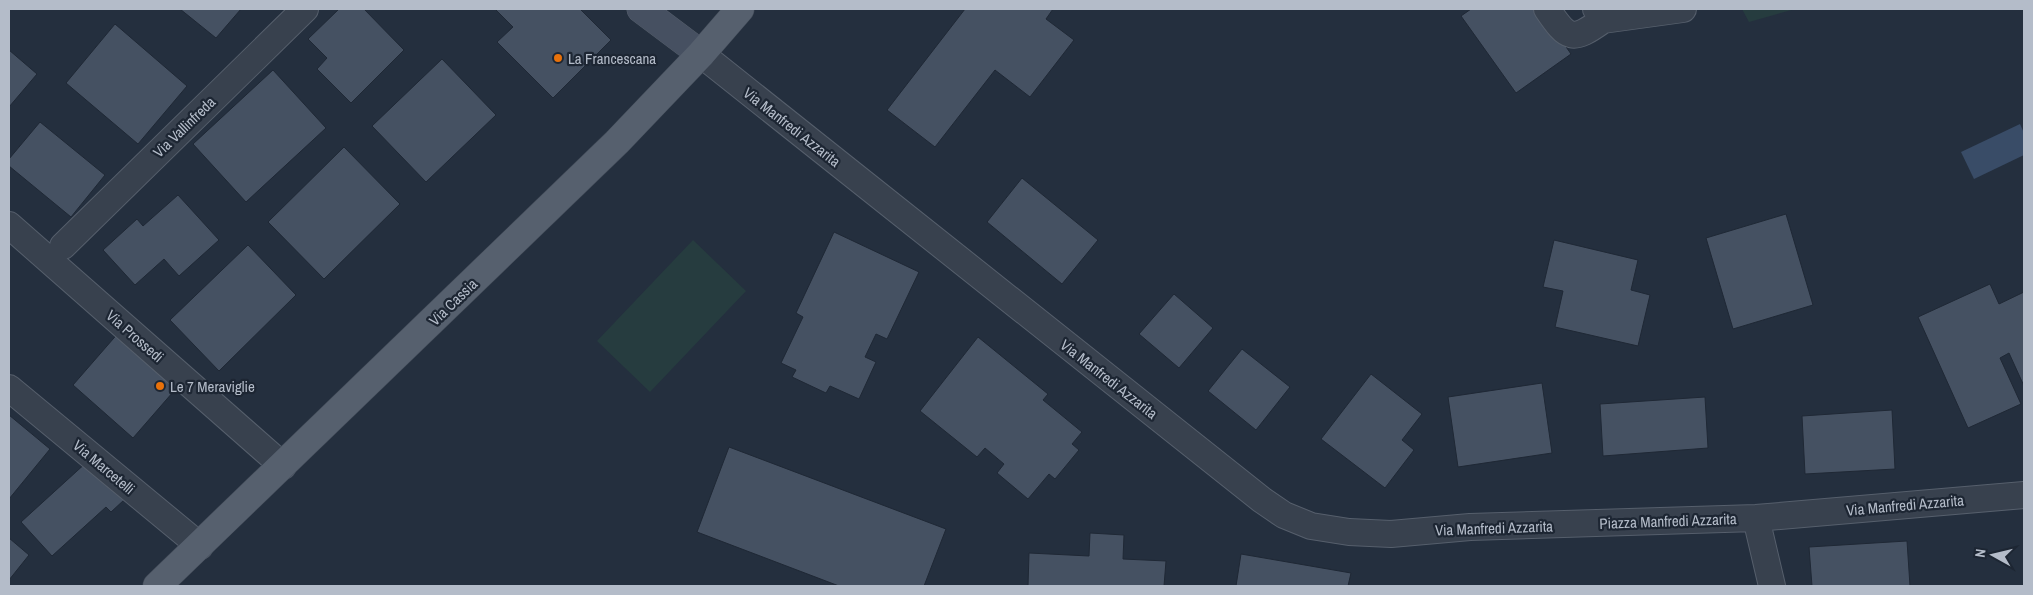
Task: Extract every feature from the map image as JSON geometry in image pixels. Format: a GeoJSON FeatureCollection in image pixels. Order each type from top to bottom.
{"type":"FeatureCollection","features":[{"type":"Feature","properties":{"kind":"main road","name":"Via Cassia"},"geometry":{"type":"LineString","coordinates":[[157,586],[617,142],[701,54],[740,9]]}},
{"type":"Feature","properties":{"kind":"street","name":"Via Vallinfreda"},"geometry":{"type":"LineString","coordinates":[[63,246],[305,9]]}},
{"type":"Feature","properties":{"kind":"street"},"geometry":{"type":"LineString","coordinates":[[641,9],[701,54]]}},
{"type":"Feature","properties":{"kind":"street"},"geometry":{"type":"LineString","coordinates":[[1547,9],[1562,31],[1574,36],[1584,33],[1600,14],[1683,9]]}},
{"type":"Feature","properties":{"kind":"street","name":"Via Manfredi Azzarita"},"geometry":{"type":"LineString","coordinates":[[701,54],[1262,500],[1297,522],[1328,530],[1370,534],[1470,527],[1580,525]]}},
{"type":"Feature","properties":{"kind":"street","name":"Via Prossedi"},"geometry":{"type":"LineString","coordinates":[[9,225],[283,466]]}},
{"type":"Feature","properties":{"kind":"street","name":"Via Marcetelli"},"geometry":{"type":"LineString","coordinates":[[9,388],[200,546]]}},
{"type":"Feature","properties":{"kind":"street","name":"Via Manfredi Azzarita"},"geometry":{"type":"LineString","coordinates":[[1756,518],[2024,495]]}},
{"type":"Feature","properties":{"kind":"street"},"geometry":{"type":"LineString","coordinates":[[1756,518],[1772,586]]}},
{"type":"Feature","properties":{"kind":"street","name":"Piazza Manfredi Azzarita"},"geometry":{"type":"LineString","coordinates":[[1580,525],[1756,518]]}},
{"type":"Feature","properties":{"kind":"green space"},"geometry":{"type":"Polygon","coordinates":[[[1742,9],[1795,9],[1749,22],[1742,9]]]}},
{"type":"Feature","properties":{"kind":"green space"},"geometry":{"type":"Polygon","coordinates":[[[693,240],[746,291],[650,392],[597,341],[693,240]]]}},
{"type":"Feature","properties":{"kind":"water"},"geometry":{"type":"Polygon","coordinates":[[[2020,124],[2024,133],[2024,155],[1974,179],[1961,152],[2020,124]]]}},
{"type":"Feature","properties":{"kind":"building"},"geometry":{"type":"Polygon","coordinates":[[[180,9],[241,9],[216,38],[180,9]]]}},
{"type":"Feature","properties":{"kind":"building"},"geometry":{"type":"Polygon","coordinates":[[[339,9],[364,9],[404,50],[351,103],[317,69],[327,58],[308,39],[339,9]]]}},
{"type":"Feature","properties":{"kind":"building"},"geometry":{"type":"Polygon","coordinates":[[[495,9],[580,9],[611,40],[553,98],[497,42],[513,27],[495,9]]]}},
{"type":"Feature","properties":{"kind":"building"},"geometry":{"type":"Polygon","coordinates":[[[965,9],[1053,9],[1046,19],[1074,40],[1030,97],[995,70],[935,147],[887,110],[965,9]]]}},
{"type":"Feature","properties":{"kind":"building"},"geometry":{"type":"Polygon","coordinates":[[[1471,9],[1540,9],[1571,54],[1516,93],[1461,16],[1471,9]]]}},
{"type":"Feature","properties":{"kind":"building"},"geometry":{"type":"Polygon","coordinates":[[[115,24],[187,86],[138,144],[66,83],[115,24]]]}},
{"type":"Feature","properties":{"kind":"building"},"geometry":{"type":"Polygon","coordinates":[[[9,50],[37,74],[9,107],[9,50]]]}},
{"type":"Feature","properties":{"kind":"building"},"geometry":{"type":"Polygon","coordinates":[[[442,59],[496,115],[426,182],[372,126],[442,59]]]}},
{"type":"Feature","properties":{"kind":"building"},"geometry":{"type":"Polygon","coordinates":[[[273,70],[326,128],[246,202],[193,144],[273,70]]]}},
{"type":"Feature","properties":{"kind":"building"},"geometry":{"type":"Polygon","coordinates":[[[40,122],[105,175],[71,217],[9,166],[9,159],[40,122]]]}},
{"type":"Feature","properties":{"kind":"building"},"geometry":{"type":"Polygon","coordinates":[[[344,147],[400,204],[324,279],[268,222],[344,147]]]}},
{"type":"Feature","properties":{"kind":"building"},"geometry":{"type":"Polygon","coordinates":[[[1022,178],[1098,240],[1062,284],[987,222],[1022,178]]]}},
{"type":"Feature","properties":{"kind":"building"},"geometry":{"type":"Polygon","coordinates":[[[178,195],[219,240],[179,276],[164,259],[135,285],[103,250],[137,219],[143,226],[178,195]]]}},
{"type":"Feature","properties":{"kind":"building"},"geometry":{"type":"Polygon","coordinates":[[[1786,214],[1813,305],[1733,329],[1706,238],[1786,214]]]}},
{"type":"Feature","properties":{"kind":"building"},"geometry":{"type":"Polygon","coordinates":[[[834,232],[919,272],[887,339],[876,334],[865,357],[876,362],[859,399],[830,386],[826,393],[792,377],[796,370],[781,363],[803,317],[796,313],[834,232]]]}},
{"type":"Feature","properties":{"kind":"building"},"geometry":{"type":"Polygon","coordinates":[[[1554,240],[1638,260],[1631,290],[1650,295],[1638,346],[1555,327],[1563,291],[1543,287],[1554,240]]]}},
{"type":"Feature","properties":{"kind":"building"},"geometry":{"type":"Polygon","coordinates":[[[248,245],[296,295],[219,371],[170,320],[248,245]]]}},
{"type":"Feature","properties":{"kind":"building"},"geometry":{"type":"Polygon","coordinates":[[[1990,284],[1999,304],[2024,292],[2024,386],[2009,353],[2000,358],[2021,404],[1968,428],[1918,317],[1990,284]]]}},
{"type":"Feature","properties":{"kind":"building"},"geometry":{"type":"Polygon","coordinates":[[[1174,294],[1213,328],[1179,368],[1139,334],[1174,294]]]}},
{"type":"Feature","properties":{"kind":"building"},"geometry":{"type":"Polygon","coordinates":[[[120,331],[180,384],[133,438],[73,385],[120,331]]]}},
{"type":"Feature","properties":{"kind":"building"},"geometry":{"type":"Polygon","coordinates":[[[978,337],[1048,394],[1043,400],[1082,432],[1072,444],[1079,450],[1055,479],[1049,474],[1028,499],[997,473],[1004,464],[985,448],[977,457],[920,411],[978,337]]]}},
{"type":"Feature","properties":{"kind":"building"},"geometry":{"type":"Polygon","coordinates":[[[1242,349],[1290,387],[1256,430],[1208,391],[1242,349]]]}},
{"type":"Feature","properties":{"kind":"building"},"geometry":{"type":"Polygon","coordinates":[[[1371,374],[1422,414],[1402,440],[1414,450],[1385,488],[1321,439],[1371,374]]]}},
{"type":"Feature","properties":{"kind":"building"},"geometry":{"type":"Polygon","coordinates":[[[1542,383],[1552,453],[1458,467],[1448,397],[1542,383]]]}},
{"type":"Feature","properties":{"kind":"building"},"geometry":{"type":"Polygon","coordinates":[[[1705,397],[1708,448],[1603,456],[1600,404],[1705,397]]]}},
{"type":"Feature","properties":{"kind":"building"},"geometry":{"type":"Polygon","coordinates":[[[1892,410],[1895,469],[1805,474],[1802,416],[1892,410]]]}},
{"type":"Feature","properties":{"kind":"building"},"geometry":{"type":"Polygon","coordinates":[[[9,415],[50,449],[9,499],[9,415]]]}},
{"type":"Feature","properties":{"kind":"building"},"geometry":{"type":"Polygon","coordinates":[[[729,447],[946,529],[924,586],[839,586],[697,532],[729,447]]]}},
{"type":"Feature","properties":{"kind":"building"},"geometry":{"type":"Polygon","coordinates":[[[88,461],[124,500],[111,512],[106,507],[52,556],[21,522],[88,461]]]}},
{"type":"Feature","properties":{"kind":"building"},"geometry":{"type":"Polygon","coordinates":[[[1090,533],[1124,535],[1123,559],[1166,561],[1164,586],[1028,586],[1029,553],[1089,556],[1090,533]]]}},
{"type":"Feature","properties":{"kind":"building"},"geometry":{"type":"Polygon","coordinates":[[[9,538],[29,555],[9,580],[9,538]]]}},
{"type":"Feature","properties":{"kind":"building"},"geometry":{"type":"Polygon","coordinates":[[[1907,541],[1910,586],[1812,586],[1809,547],[1907,541]]]}},
{"type":"Feature","properties":{"kind":"building"},"geometry":{"type":"Polygon","coordinates":[[[1241,554],[1351,573],[1348,586],[1236,586],[1241,554]]]}},
{"type":"Feature","properties":{"kind":"place","name":"La Francescana"},"geometry":{"type":"Point","coordinates":[558,58]}},
{"type":"Feature","properties":{"kind":"place","name":"Le 7 Meraviglie"},"geometry":{"type":"Point","coordinates":[160,386]}}]}
